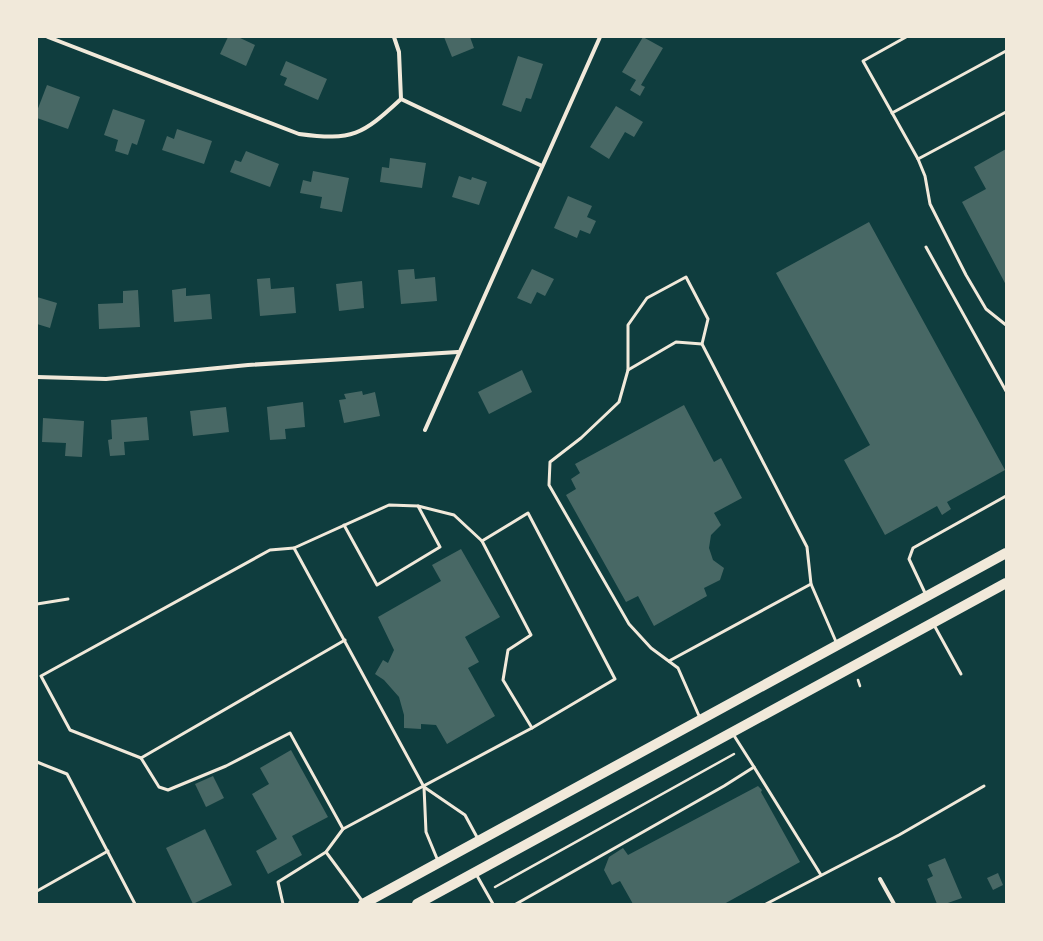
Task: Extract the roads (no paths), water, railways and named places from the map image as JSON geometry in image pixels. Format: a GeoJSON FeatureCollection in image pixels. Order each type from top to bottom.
{"type":"FeatureCollection","features":[{"type":"Feature","properties":{"kind":"main road"},"geometry":{"type":"LineString","coordinates":[[364,904],[1006,553]]}},
{"type":"Feature","properties":{"kind":"main road"},"geometry":{"type":"LineString","coordinates":[[418,904],[1006,583]]}},
{"type":"Feature","properties":{"kind":"street"},"geometry":{"type":"LineString","coordinates":[[48,37],[299,134],[328,138],[352,135],[375,123],[401,99],[399,52],[394,37]]}},
{"type":"Feature","properties":{"kind":"street"},"geometry":{"type":"LineString","coordinates":[[425,430],[458,352],[470,330],[600,37]]}},
{"type":"Feature","properties":{"kind":"street"},"geometry":{"type":"LineString","coordinates":[[401,99],[542,166]]}},
{"type":"Feature","properties":{"kind":"street"},"geometry":{"type":"LineString","coordinates":[[37,377],[46,379],[106,379],[248,365],[458,352]]}},
{"type":"Feature","properties":{"kind":"street"},"geometry":{"type":"LineString","coordinates":[[880,879],[894,904]]}},
{"type":"Feature","properties":{"kind":"lane"},"geometry":{"type":"LineString","coordinates":[[906,37],[863,62],[918,159],[925,176],[930,204],[966,275],[986,309],[1006,325]]}},
{"type":"Feature","properties":{"kind":"lane"},"geometry":{"type":"LineString","coordinates":[[892,113],[1006,51]]}},
{"type":"Feature","properties":{"kind":"lane"},"geometry":{"type":"LineString","coordinates":[[918,159],[1006,112]]}},
{"type":"Feature","properties":{"kind":"lane"},"geometry":{"type":"LineString","coordinates":[[926,247],[1006,391]]}},
{"type":"Feature","properties":{"kind":"lane"},"geometry":{"type":"LineString","coordinates":[[700,720],[678,668],[651,648],[629,624],[549,485],[550,462],[580,438],[619,402],[628,370],[628,325],[647,298],[686,276],[708,319],[702,344],[807,547],[810,584],[838,645]]}},
{"type":"Feature","properties":{"kind":"lane"},"geometry":{"type":"LineString","coordinates":[[628,370],[676,342],[702,344]]}},
{"type":"Feature","properties":{"kind":"lane"},"geometry":{"type":"LineString","coordinates":[[927,596],[909,559],[913,548],[1006,496]]}},
{"type":"Feature","properties":{"kind":"lane"},"geometry":{"type":"LineString","coordinates":[[343,830],[290,733],[226,766],[168,790],[159,787],[141,758],[70,730],[41,676],[270,550],[294,548],[389,505],[418,506],[454,515],[482,541],[531,635],[508,650],[503,680],[532,728]]}},
{"type":"Feature","properties":{"kind":"lane"},"geometry":{"type":"LineString","coordinates":[[344,525],[377,585],[440,547],[418,506]]}},
{"type":"Feature","properties":{"kind":"lane"},"geometry":{"type":"LineString","coordinates":[[283,904],[278,882],[326,852],[343,830],[532,728],[615,679],[528,512],[482,541]]}},
{"type":"Feature","properties":{"kind":"lane"},"geometry":{"type":"LineString","coordinates":[[294,548],[424,787],[426,832],[438,863]]}},
{"type":"Feature","properties":{"kind":"lane"},"geometry":{"type":"LineString","coordinates":[[669,661],[810,584]]}},
{"type":"Feature","properties":{"kind":"lane"},"geometry":{"type":"LineString","coordinates":[[37,604],[68,599]]}},
{"type":"Feature","properties":{"kind":"lane"},"geometry":{"type":"LineString","coordinates":[[933,623],[961,674]]}},
{"type":"Feature","properties":{"kind":"lane"},"geometry":{"type":"LineString","coordinates":[[141,758],[345,640]]}},
{"type":"Feature","properties":{"kind":"lane"},"geometry":{"type":"LineString","coordinates":[[732,733],[821,875]]}},
{"type":"Feature","properties":{"kind":"lane"},"geometry":{"type":"LineString","coordinates":[[37,762],[67,774],[135,904]]}},
{"type":"Feature","properties":{"kind":"lane"},"geometry":{"type":"LineString","coordinates":[[516,904],[724,786],[754,767]]}},
{"type":"Feature","properties":{"kind":"lane"},"geometry":{"type":"LineString","coordinates":[[766,904],[899,835],[984,786]]}},
{"type":"Feature","properties":{"kind":"lane"},"geometry":{"type":"LineString","coordinates":[[424,787],[465,814],[479,841]]}},
{"type":"Feature","properties":{"kind":"lane"},"geometry":{"type":"LineString","coordinates":[[37,891],[108,851]]}},
{"type":"Feature","properties":{"kind":"lane"},"geometry":{"type":"LineString","coordinates":[[326,852],[364,904]]}},
{"type":"Feature","properties":{"kind":"lane"},"geometry":{"type":"LineString","coordinates":[[475,872],[493,904]]}}]}
